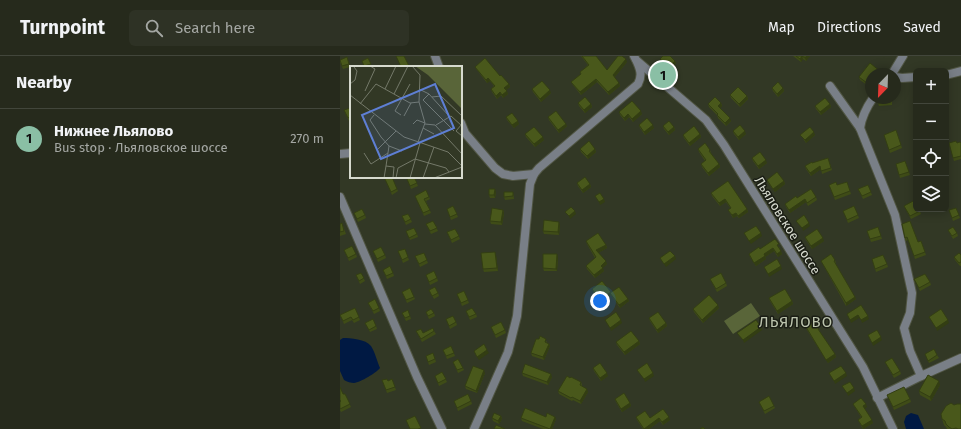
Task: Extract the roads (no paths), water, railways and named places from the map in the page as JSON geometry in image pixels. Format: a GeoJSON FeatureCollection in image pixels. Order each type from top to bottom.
{"type":"FeatureCollection","features":[{"type":"Feature","properties":{"kind":"street"},"geometry":{"type":"LineString","coordinates":[[435,56],[439,66]]}},
{"type":"Feature","properties":{"kind":"street"},"geometry":{"type":"LineString","coordinates":[[896,68],[903,56]]}},
{"type":"Feature","properties":{"kind":"street"},"geometry":{"type":"LineString","coordinates":[[474,429],[508,352],[517,316],[530,184],[534,174],[561,148],[638,84],[641,78],[640,70],[635,58]]}},
{"type":"Feature","properties":{"kind":"street","name":"Льяловское шоссе"},"geometry":{"type":"LineString","coordinates":[[635,58],[706,120],[724,145],[863,367],[893,429]]}},
{"type":"Feature","properties":{"kind":"street"},"geometry":{"type":"LineString","coordinates":[[949,74],[961,71]]}},
{"type":"Feature","properties":{"kind":"street"},"geometry":{"type":"LineString","coordinates":[[901,78],[913,77]]}},
{"type":"Feature","properties":{"kind":"street"},"geometry":{"type":"LineString","coordinates":[[830,86],[860,128],[895,215],[912,294],[910,313],[904,328],[910,351],[921,376]]}},
{"type":"Feature","properties":{"kind":"street"},"geometry":{"type":"LineString","coordinates":[[860,128],[862,116],[869,104]]}},
{"type":"Feature","properties":{"kind":"street"},"geometry":{"type":"LineString","coordinates":[[463,132],[494,168],[504,174],[513,176],[534,174]]}},
{"type":"Feature","properties":{"kind":"street"},"geometry":{"type":"LineString","coordinates":[[340,197],[417,377],[442,429]]}},
{"type":"Feature","properties":{"kind":"street"},"geometry":{"type":"LineString","coordinates":[[877,398],[961,358]]}},
{"type":"Feature","properties":{"kind":"water"},"geometry":{"type":"Polygon","coordinates":[[[343,338],[358,339],[369,344],[374,351],[380,368],[368,377],[354,383],[344,380],[340,371],[340,340],[343,338]]]}},
{"type":"Feature","properties":{"kind":"water"},"geometry":{"type":"Polygon","coordinates":[[[911,413],[918,415],[924,429],[906,429],[904,422],[906,416],[911,413]]]}},
{"type":"Feature","properties":{"kind":"place","name":"Нижнее Льялово"},"geometry":{"type":"Point","coordinates":[663,75]}},
{"type":"Feature","properties":{"kind":"district","name":"ЛЬЯЛОВО"},"geometry":{"type":"Point","coordinates":[796,322]}}]}
